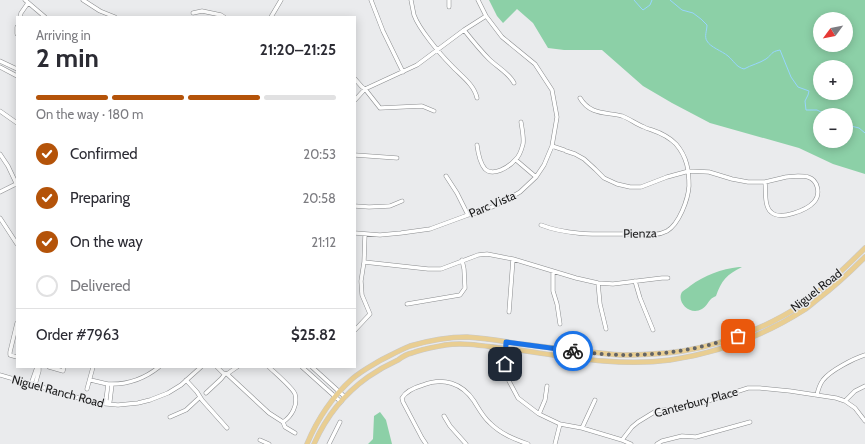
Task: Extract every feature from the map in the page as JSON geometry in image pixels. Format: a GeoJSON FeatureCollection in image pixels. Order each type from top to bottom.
{"type":"FeatureCollection","features":[{"type":"Feature","properties":{"kind":"main road","name":"Niguel Road"},"geometry":{"type":"LineString","coordinates":[[307,444],[315,425],[326,408],[353,378],[370,366],[411,346],[446,338],[466,337],[486,338],[506,342],[625,355],[668,353],[700,348],[745,333],[778,318],[800,305],[827,284],[865,248]]}},
{"type":"Feature","properties":{"kind":"main road","name":"Niguel Road"},"geometry":{"type":"LineString","coordinates":[[314,444],[319,431],[329,415],[356,385],[378,369],[412,353],[446,345],[466,344],[486,345],[506,349],[625,362],[668,360],[701,354],[746,340],[792,317],[832,288],[865,257]]}},
{"type":"Feature","properties":{"kind":"main road"},"geometry":{"type":"LineString","coordinates":[[854,259],[858,264]]}},
{"type":"Feature","properties":{"kind":"street"},"geometry":{"type":"LineString","coordinates":[[83,0],[100,11],[112,16]]}},
{"type":"Feature","properties":{"kind":"street"},"geometry":{"type":"LineString","coordinates":[[272,16],[281,0]]}},
{"type":"Feature","properties":{"kind":"street"},"geometry":{"type":"LineString","coordinates":[[371,0],[383,31],[402,72]]}},
{"type":"Feature","properties":{"kind":"street"},"geometry":{"type":"LineString","coordinates":[[411,0],[414,15],[418,23],[450,65],[469,83],[476,92],[477,98]]}},
{"type":"Feature","properties":{"kind":"street"},"geometry":{"type":"LineString","coordinates":[[448,7],[449,0]]}},
{"type":"Feature","properties":{"kind":"street","name":"Parc Vista"},"geometry":{"type":"LineString","coordinates":[[356,233],[401,233],[430,229],[482,211],[520,192],[536,177],[544,165],[552,146],[557,117],[552,90],[535,64],[502,37],[486,16],[478,0]]}},
{"type":"Feature","properties":{"kind":"street"},"geometry":{"type":"LineString","coordinates":[[20,16],[26,2],[44,16]]}},
{"type":"Feature","properties":{"kind":"street"},"geometry":{"type":"LineString","coordinates":[[192,13],[202,11],[222,16]]}},
{"type":"Feature","properties":{"kind":"street"},"geometry":{"type":"LineString","coordinates":[[356,99],[365,89],[417,65],[464,30],[486,16]]}},
{"type":"Feature","properties":{"kind":"street"},"geometry":{"type":"LineString","coordinates":[[464,30],[482,52],[510,77],[514,83]]}},
{"type":"Feature","properties":{"kind":"street"},"geometry":{"type":"LineString","coordinates":[[0,61],[16,69]]}},
{"type":"Feature","properties":{"kind":"street"},"geometry":{"type":"LineString","coordinates":[[0,68],[16,76]]}},
{"type":"Feature","properties":{"kind":"street"},"geometry":{"type":"LineString","coordinates":[[356,80],[380,108],[422,106],[434,111]]}},
{"type":"Feature","properties":{"kind":"street","name":"Pienza"},"geometry":{"type":"LineString","coordinates":[[541,225],[550,228],[588,234],[661,234],[668,231],[677,222],[685,204],[688,192],[689,171],[684,156],[676,144],[666,136],[645,128],[626,117],[602,113],[592,109],[582,102],[580,98]]}},
{"type":"Feature","properties":{"kind":"street"},"geometry":{"type":"LineString","coordinates":[[0,111],[16,122]]}},
{"type":"Feature","properties":{"kind":"street"},"geometry":{"type":"LineString","coordinates":[[477,145],[484,168],[493,172],[502,170],[516,160],[523,144],[524,138],[521,122]]}},
{"type":"Feature","properties":{"kind":"street"},"geometry":{"type":"LineString","coordinates":[[552,146],[575,154],[584,159],[604,178],[617,184],[630,187],[641,187],[667,177],[689,171],[708,172],[748,182],[765,182],[798,176],[808,177],[813,180],[817,185],[818,196],[813,203],[804,209],[782,216],[775,215],[772,213],[767,204],[765,182]]}},
{"type":"Feature","properties":{"kind":"street"},"geometry":{"type":"LineString","coordinates":[[0,154],[8,166],[16,184],[0,192]]}},
{"type":"Feature","properties":{"kind":"street"},"geometry":{"type":"LineString","coordinates":[[356,155],[397,158]]}},
{"type":"Feature","properties":{"kind":"street"},"geometry":{"type":"LineString","coordinates":[[516,160],[536,177]]}},
{"type":"Feature","properties":{"kind":"street"},"geometry":{"type":"LineString","coordinates":[[446,176],[457,193],[468,215]]}},
{"type":"Feature","properties":{"kind":"street"},"geometry":{"type":"LineString","coordinates":[[356,206],[390,206],[402,201]]}},
{"type":"Feature","properties":{"kind":"street"},"geometry":{"type":"LineString","coordinates":[[0,218],[16,242]]}},
{"type":"Feature","properties":{"kind":"street"},"geometry":{"type":"LineString","coordinates":[[356,329],[370,314],[362,296],[361,280],[364,262],[365,234]]}},
{"type":"Feature","properties":{"kind":"street"},"geometry":{"type":"LineString","coordinates":[[364,262],[441,269],[462,260],[488,253],[598,283],[613,284],[668,278]]}},
{"type":"Feature","properties":{"kind":"street"},"geometry":{"type":"LineString","coordinates":[[509,312],[513,259]]}},
{"type":"Feature","properties":{"kind":"street"},"geometry":{"type":"LineString","coordinates":[[407,304],[460,295],[464,288],[464,269],[462,260]]}},
{"type":"Feature","properties":{"kind":"street"},"geometry":{"type":"LineString","coordinates":[[553,271],[553,291],[557,304],[560,324]]}},
{"type":"Feature","properties":{"kind":"street"},"geometry":{"type":"LineString","coordinates":[[356,282],[361,280]]}},
{"type":"Feature","properties":{"kind":"street"},"geometry":{"type":"LineString","coordinates":[[635,281],[653,330]]}},
{"type":"Feature","properties":{"kind":"street"},"geometry":{"type":"LineString","coordinates":[[598,283],[600,304],[606,329]]}},
{"type":"Feature","properties":{"kind":"street"},"geometry":{"type":"LineString","coordinates":[[16,328],[10,352],[10,355],[16,357]]}},
{"type":"Feature","properties":{"kind":"street"},"geometry":{"type":"LineString","coordinates":[[506,342],[505,364],[509,381],[518,398],[539,414],[560,424],[582,428],[631,444]]}},
{"type":"Feature","properties":{"kind":"street"},"geometry":{"type":"LineString","coordinates":[[817,395],[822,381],[830,373],[865,355]]}},
{"type":"Feature","properties":{"kind":"street"},"geometry":{"type":"LineString","coordinates":[[33,385],[39,371],[38,368]]}},
{"type":"Feature","properties":{"kind":"street"},"geometry":{"type":"LineString","coordinates":[[87,389],[93,368]]}},
{"type":"Feature","properties":{"kind":"street"},"geometry":{"type":"LineString","coordinates":[[90,380],[110,384],[125,383],[136,381],[157,368]]}},
{"type":"Feature","properties":{"kind":"street","name":"Niguel Ranch Road"},"geometry":{"type":"LineString","coordinates":[[0,375],[96,403],[118,405],[138,403],[168,393],[200,368]]}},
{"type":"Feature","properties":{"kind":"street"},"geometry":{"type":"LineString","coordinates":[[218,368],[222,374],[226,374],[269,413],[284,422],[285,427],[295,433]]}},
{"type":"Feature","properties":{"kind":"street"},"geometry":{"type":"LineString","coordinates":[[206,393],[226,374],[235,368]]}},
{"type":"Feature","properties":{"kind":"street"},"geometry":{"type":"LineString","coordinates":[[270,368],[292,389],[295,394],[295,408],[288,419],[284,422]]}},
{"type":"Feature","properties":{"kind":"street"},"geometry":{"type":"LineString","coordinates":[[303,368],[341,402]]}},
{"type":"Feature","properties":{"kind":"street"},"geometry":{"type":"LineString","coordinates":[[313,368],[345,397]]}},
{"type":"Feature","properties":{"kind":"street"},"geometry":{"type":"LineString","coordinates":[[186,380],[227,428]]}},
{"type":"Feature","properties":{"kind":"street"},"geometry":{"type":"LineString","coordinates":[[426,444],[402,398],[420,386],[430,382],[439,381],[449,382],[459,386],[467,392],[480,412],[490,423],[510,437],[528,444]]}},
{"type":"Feature","properties":{"kind":"street"},"geometry":{"type":"LineString","coordinates":[[108,404],[106,400],[110,384]]}},
{"type":"Feature","properties":{"kind":"street"},"geometry":{"type":"LineString","coordinates":[[539,414],[545,400],[547,386]]}},
{"type":"Feature","properties":{"kind":"street"},"geometry":{"type":"LineString","coordinates":[[845,401],[855,391],[865,386]]}},
{"type":"Feature","properties":{"kind":"street","name":"Canterbury Place"},"geometry":{"type":"LineString","coordinates":[[622,440],[635,424],[656,411],[692,406],[748,388],[760,388],[836,398],[845,401],[855,408],[864,419]]}},
{"type":"Feature","properties":{"kind":"street"},"geometry":{"type":"LineString","coordinates":[[170,417],[186,410],[200,397]]}},
{"type":"Feature","properties":{"kind":"street"},"geometry":{"type":"LineString","coordinates":[[582,428],[595,400]]}},
{"type":"Feature","properties":{"kind":"street"},"geometry":{"type":"LineString","coordinates":[[444,416],[450,426],[466,444]]}},
{"type":"Feature","properties":{"kind":"street"},"geometry":{"type":"LineString","coordinates":[[329,444],[340,422]]}},
{"type":"Feature","properties":{"kind":"street"},"geometry":{"type":"LineString","coordinates":[[657,444],[662,441],[682,436],[696,437],[750,422]]}},
{"type":"Feature","properties":{"kind":"street"},"geometry":{"type":"LineString","coordinates":[[555,444],[560,424]]}},
{"type":"Feature","properties":{"kind":"street"},"geometry":{"type":"LineString","coordinates":[[260,440],[269,444]]}},
{"type":"Feature","properties":{"kind":"green space"},"geometry":{"type":"Polygon","coordinates":[[[489,0],[865,0],[865,174],[833,164],[799,148],[710,123],[643,86],[602,50],[564,50],[548,48],[533,23],[517,9],[503,23],[497,16],[489,0]]]}},
{"type":"Feature","properties":{"kind":"green space"},"geometry":{"type":"Polygon","coordinates":[[[742,267],[732,272],[725,278],[716,296],[711,299],[706,306],[697,311],[693,311],[685,307],[681,300],[682,292],[696,282],[713,273],[742,267]]]}},
{"type":"Feature","properties":{"kind":"green space"},"geometry":{"type":"Polygon","coordinates":[[[380,412],[386,420],[392,444],[368,444],[373,439],[374,416],[380,412]]]}},
{"type":"Feature","properties":{"kind":"waterway"},"geometry":{"type":"LineString","coordinates":[[634,0],[643,10],[650,5],[652,0]]}},
{"type":"Feature","properties":{"kind":"waterway"},"geometry":{"type":"LineString","coordinates":[[670,0],[682,10],[693,13],[701,19],[707,25],[706,39],[709,43],[728,56],[741,68],[744,69],[761,62],[773,52],[780,50],[791,77],[798,87],[809,91],[805,101],[806,110],[813,110]]}},
{"type":"Feature","properties":{"kind":"waterway"},"geometry":{"type":"LineString","coordinates":[[853,126],[859,128],[865,133]]}},
{"type":"Feature","properties":{"kind":"way so far"},"geometry":{"type":"LineString","coordinates":[[573,351],[625,355],[668,353],[700,348],[738,336]]}},
{"type":"Feature","properties":{"kind":"route"},"geometry":{"type":"LineString","coordinates":[[505,364],[506,342],[573,351]]}}]}
